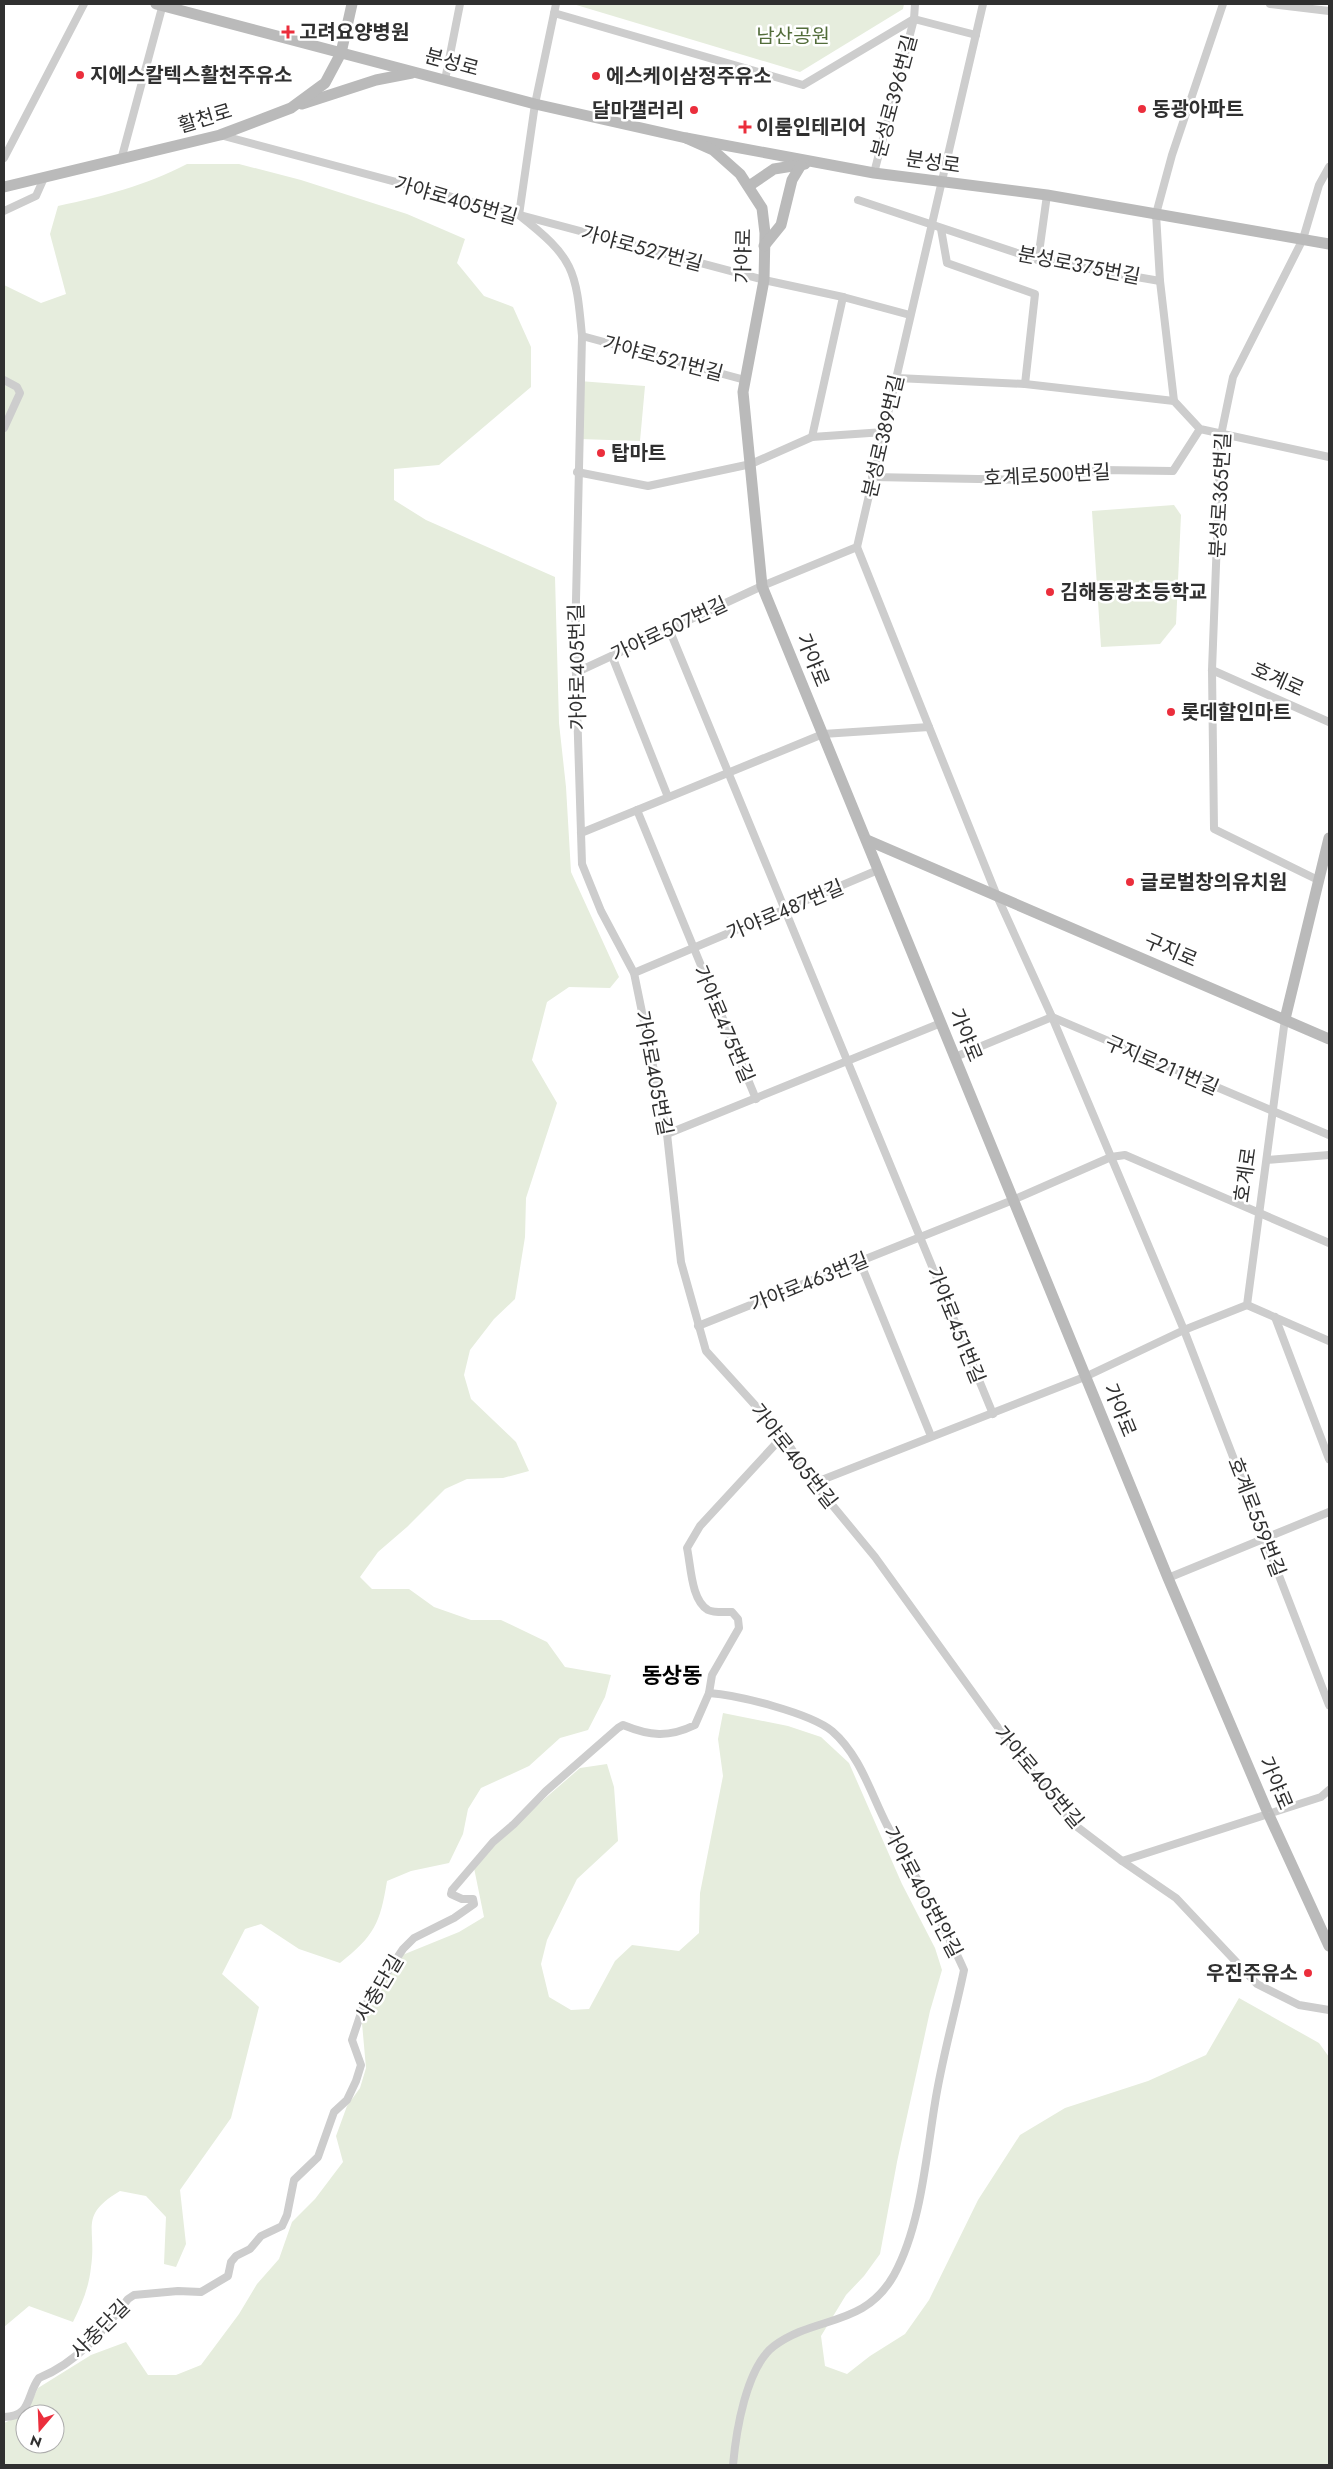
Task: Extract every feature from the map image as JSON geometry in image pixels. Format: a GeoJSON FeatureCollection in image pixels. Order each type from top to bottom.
{"type":"FeatureCollection","features":[{"type":"Feature","properties":{"kind":"main road","name":"분성로"},"geometry":{"type":"LineString","coordinates":[[160,4],[535,104],[686,138],[817,163],[941,182],[1048,195],[1329,244]]}},
{"type":"Feature","properties":{"kind":"main road","name":"활천로"},"geometry":{"type":"LineString","coordinates":[[4,187],[220,135],[291,108],[325,83],[342,53],[352,4]]}},
{"type":"Feature","properties":{"kind":"main road"},"geometry":{"type":"LineString","coordinates":[[291,108],[376,80],[417,73]]}},
{"type":"Feature","properties":{"kind":"main road","name":"가야로"},"geometry":{"type":"LineString","coordinates":[[686,138],[714,150],[740,174],[762,208],[764,280],[743,392],[762,586],[1087,1376],[1168,1578],[1268,1813],[1329,1946]]}},
{"type":"Feature","properties":{"kind":"main road"},"geometry":{"type":"LineString","coordinates":[[749,186],[774,169],[817,163]]}},
{"type":"Feature","properties":{"kind":"main road"},"geometry":{"type":"LineString","coordinates":[[764,246],[781,225],[792,180],[801,165]]}},
{"type":"Feature","properties":{"kind":"main road","name":"호계로"},"geometry":{"type":"LineString","coordinates":[[1285,1019],[1329,838]]}},
{"type":"Feature","properties":{"kind":"main road","name":"구지로"},"geometry":{"type":"LineString","coordinates":[[866,840],[1329,1039]]}},
{"type":"Feature","properties":{"kind":"street"},"geometry":{"type":"LineString","coordinates":[[4,158],[84,4]]}},
{"type":"Feature","properties":{"kind":"street"},"geometry":{"type":"LineString","coordinates":[[122,160],[160,4]]}},
{"type":"Feature","properties":{"kind":"street"},"geometry":{"type":"LineString","coordinates":[[444,80],[460,4]]}},
{"type":"Feature","properties":{"kind":"street"},"geometry":{"type":"LineString","coordinates":[[519,215],[535,104],[556,4]]}},
{"type":"Feature","properties":{"kind":"street","name":"분성로396번길"},"geometry":{"type":"LineString","coordinates":[[874,172],[914,19],[915,4]]}},
{"type":"Feature","properties":{"kind":"street","name":"분성로389번길"},"geometry":{"type":"LineString","coordinates":[[857,547],[983,4]]}},
{"type":"Feature","properties":{"kind":"street","name":"분성로375번길"},"geometry":{"type":"LineString","coordinates":[[1174,400],[1160,281],[1156,214],[1172,155],[1223,4]]}},
{"type":"Feature","properties":{"kind":"street"},"geometry":{"type":"LineString","coordinates":[[1270,4],[1326,10]]}},
{"type":"Feature","properties":{"kind":"street","name":"분성로396번길"},"geometry":{"type":"LineString","coordinates":[[554,13],[803,85],[914,19]]}},
{"type":"Feature","properties":{"kind":"street"},"geometry":{"type":"LineString","coordinates":[[914,19],[976,35]]}},
{"type":"Feature","properties":{"kind":"street","name":"가야로405번길"},"geometry":{"type":"LineString","coordinates":[[220,135],[519,215],[544,235],[567,261],[578,287],[582,336],[577,472],[576,672],[582,864],[601,912],[634,973],[667,1134],[681,1262],[706,1351],[783,1436],[814,1483],[874,1557],[1020,1758],[1076,1826],[1122,1861],[1176,1898],[1257,1984],[1299,2005],[1329,2010]]}},
{"type":"Feature","properties":{"kind":"street","name":"분성로365번길"},"geometry":{"type":"LineString","coordinates":[[1318,880],[1214,829],[1212,670],[1221,435],[1233,377],[1302,239],[1319,185],[1329,167]]}},
{"type":"Feature","properties":{"kind":"street"},"geometry":{"type":"LineString","coordinates":[[4,210],[36,196],[44,178]]}},
{"type":"Feature","properties":{"kind":"street"},"geometry":{"type":"LineString","coordinates":[[1038,260],[1048,195]]}},
{"type":"Feature","properties":{"kind":"street"},"geometry":{"type":"LineString","coordinates":[[858,200],[932,225]]}},
{"type":"Feature","properties":{"kind":"street","name":"가야로527번길"},"geometry":{"type":"LineString","coordinates":[[519,215],[764,280],[843,297],[910,315]]}},
{"type":"Feature","properties":{"kind":"street","name":"분성로375번길"},"geometry":{"type":"LineString","coordinates":[[932,225],[1038,260],[1160,281]]}},
{"type":"Feature","properties":{"kind":"street","name":"분성로375번길"},"geometry":{"type":"LineString","coordinates":[[941,229],[947,263],[1034,294],[1025,384]]}},
{"type":"Feature","properties":{"kind":"street"},"geometry":{"type":"LineString","coordinates":[[812,437],[843,297]]}},
{"type":"Feature","properties":{"kind":"street","name":"가야로521번길"},"geometry":{"type":"LineString","coordinates":[[582,336],[745,380]]}},
{"type":"Feature","properties":{"kind":"street"},"geometry":{"type":"LineString","coordinates":[[897,378],[1025,384],[1174,400],[1200,429],[1329,457]]}},
{"type":"Feature","properties":{"kind":"street"},"geometry":{"type":"LineString","coordinates":[[4,380],[17,387],[20,393],[4,428]]}},
{"type":"Feature","properties":{"kind":"street","name":"호계로500번길"},"geometry":{"type":"LineString","coordinates":[[872,477],[1031,480],[1102,470],[1173,471],[1200,429]]}},
{"type":"Feature","properties":{"kind":"street"},"geometry":{"type":"LineString","coordinates":[[577,472],[648,486],[751,464],[812,437],[884,432]]}},
{"type":"Feature","properties":{"kind":"street"},"geometry":{"type":"LineString","coordinates":[[762,586],[857,547],[997,896],[1052,1018],[1184,1330]]}},
{"type":"Feature","properties":{"kind":"street","name":"가야로507번길"},"geometry":{"type":"LineString","coordinates":[[576,672],[762,586]]}},
{"type":"Feature","properties":{"kind":"street"},"geometry":{"type":"LineString","coordinates":[[669,629],[920,1236]]}},
{"type":"Feature","properties":{"kind":"street"},"geometry":{"type":"LineString","coordinates":[[612,656],[668,797]]}},
{"type":"Feature","properties":{"kind":"street","name":"호계로"},"geometry":{"type":"LineString","coordinates":[[1212,670],[1329,722]]}},
{"type":"Feature","properties":{"kind":"street"},"geometry":{"type":"LineString","coordinates":[[581,832],[823,734],[929,728]]}},
{"type":"Feature","properties":{"kind":"street"},"geometry":{"type":"LineString","coordinates":[[637,810],[693,950]]}},
{"type":"Feature","properties":{"kind":"street","name":"가야로487번길"},"geometry":{"type":"LineString","coordinates":[[634,973],[693,950],[878,870]]}},
{"type":"Feature","properties":{"kind":"street","name":"가야로475번길"},"geometry":{"type":"LineString","coordinates":[[693,950],[756,1099]]}},
{"type":"Feature","properties":{"kind":"street"},"geometry":{"type":"LineString","coordinates":[[955,1057],[1052,1018]]}},
{"type":"Feature","properties":{"kind":"street","name":"구지로211번길"},"geometry":{"type":"LineString","coordinates":[[1052,1018],[1329,1135]]}},
{"type":"Feature","properties":{"kind":"street","name":"호계로"},"geometry":{"type":"LineString","coordinates":[[1247,1305],[1285,1019]]}},
{"type":"Feature","properties":{"kind":"street","name":"가야로475번길"},"geometry":{"type":"LineString","coordinates":[[667,1134],[941,1023]]}},
{"type":"Feature","properties":{"kind":"street"},"geometry":{"type":"LineString","coordinates":[[1013,1200],[1111,1157],[1125,1155],[1329,1243]]}},
{"type":"Feature","properties":{"kind":"street"},"geometry":{"type":"LineString","coordinates":[[1267,1160],[1329,1156]]}},
{"type":"Feature","properties":{"kind":"street","name":"가야로463번길"},"geometry":{"type":"LineString","coordinates":[[698,1326],[1013,1200]]}},
{"type":"Feature","properties":{"kind":"street","name":"가야로451번길"},"geometry":{"type":"LineString","coordinates":[[920,1236],[993,1414]]}},
{"type":"Feature","properties":{"kind":"street"},"geometry":{"type":"LineString","coordinates":[[860,1262],[931,1436]]}},
{"type":"Feature","properties":{"kind":"street"},"geometry":{"type":"LineString","coordinates":[[814,1483],[1087,1376],[1184,1330],[1247,1305],[1329,1342]]}},
{"type":"Feature","properties":{"kind":"street"},"geometry":{"type":"LineString","coordinates":[[1275,1317],[1329,1459]]}},
{"type":"Feature","properties":{"kind":"street","name":"호계로559번길"},"geometry":{"type":"LineString","coordinates":[[1184,1330],[1329,1705]]}},
{"type":"Feature","properties":{"kind":"street"},"geometry":{"type":"LineString","coordinates":[[709,1693],[712,1675],[739,1628],[738,1619],[732,1612],[709,1610],[700,1602],[696,1594],[687,1548],[700,1526],[783,1436]]}},
{"type":"Feature","properties":{"kind":"street"},"geometry":{"type":"LineString","coordinates":[[1168,1578],[1329,1512]]}},
{"type":"Feature","properties":{"kind":"street","name":"사충단길"},"geometry":{"type":"LineString","coordinates":[[4,2418],[14,2417],[23,2411],[39,2378],[53,2373],[89,2346],[128,2299],[134,2295],[178,2291],[201,2292],[228,2276],[231,2262],[236,2256],[250,2249],[261,2236],[282,2226],[287,2215],[294,2180],[318,2157],[334,2112],[347,2100],[356,2081],[361,2066],[352,2040],[362,2010],[403,1949],[414,1938],[470,1908],[474,1904],[474,1899],[455,1897],[451,1894],[452,1890],[493,1842],[514,1824],[546,1791],[618,1728],[623,1725],[639,1732],[675,1734],[694,1725],[709,1693]]}},
{"type":"Feature","properties":{"kind":"street","name":"가야로405번안길"},"geometry":{"type":"LineString","coordinates":[[709,1693],[785,1709],[813,1720],[832,1731],[847,1748],[867,1780],[886,1823],[964,1970],[943,2060],[921,2185],[903,2256],[883,2293],[867,2307],[787,2339],[772,2347],[756,2371],[747,2390],[733,2465]]}},
{"type":"Feature","properties":{"kind":"street"},"geometry":{"type":"LineString","coordinates":[[1122,1861],[1321,1797],[1329,1790]]}},
{"type":"Feature","properties":{"kind":"green space","name":"남산공원"},"geometry":{"type":"Polygon","coordinates":[[[573,4],[904,4],[903,9],[800,72],[573,4]]]}},
{"type":"Feature","properties":{"kind":"green space"},"geometry":{"type":"Polygon","coordinates":[[[187,164],[239,164],[301,180],[407,214],[465,239],[457,263],[484,296],[513,307],[531,347],[531,387],[439,465],[394,469],[394,500],[426,520],[555,577],[559,723],[566,787],[571,872],[619,977],[610,988],[569,987],[547,1002],[532,1060],[557,1103],[526,1198],[525,1237],[515,1299],[494,1319],[470,1350],[464,1375],[471,1399],[516,1442],[529,1471],[503,1478],[467,1479],[445,1489],[407,1527],[378,1552],[360,1577],[372,1589],[409,1589],[434,1607],[471,1620],[501,1620],[547,1642],[565,1667],[611,1675],[605,1697],[588,1730],[560,1738],[529,1766],[481,1788],[468,1809],[463,1834],[449,1863],[411,1871],[387,1881],[374,1928],[361,1945],[340,1963],[299,1949],[261,1924],[245,1929],[222,1974],[259,2007],[231,2118],[180,2190],[186,2244],[176,2267],[164,2264],[166,2217],[146,2196],[120,2191],[107,2200],[94,2215],[89,2282],[73,2322],[29,2306],[4,2327],[4,285],[41,303],[66,294],[50,234],[58,206],[124,190],[187,164]]]}},
{"type":"Feature","properties":{"kind":"green space"},"geometry":{"type":"Polygon","coordinates":[[[579,381],[645,386],[640,441],[579,439],[579,381]]]}},
{"type":"Feature","properties":{"kind":"green space"},"geometry":{"type":"Polygon","coordinates":[[[1174,505],[1181,515],[1176,624],[1160,644],[1101,647],[1092,511],[1174,505]]]}},
{"type":"Feature","properties":{"kind":"green space"},"geometry":{"type":"Polygon","coordinates":[[[723,1713],[788,1726],[821,1737],[849,1763],[902,1884],[935,1948],[942,1970],[930,2011],[897,2162],[880,2254],[864,2276],[846,2295],[821,2336],[825,2366],[847,2374],[870,2356],[905,2334],[929,2300],[978,2200],[1020,2135],[1065,2108],[1148,2081],[1206,2055],[1239,1998],[1319,2043],[1329,2057],[1329,2465],[4,2465],[4,2423],[15,2418],[15,2454],[65,2454],[65,2404],[30,2404],[38,2388],[91,2355],[126,2342],[148,2375],[176,2375],[201,2365],[239,2314],[257,2284],[279,2259],[292,2222],[315,2199],[343,2162],[336,2136],[347,2106],[360,2088],[366,2068],[362,2023],[374,1993],[395,1958],[459,1932],[484,1917],[474,1868],[497,1840],[580,1768],[607,1764],[614,1787],[618,1841],[577,1879],[547,1940],[541,1964],[549,1997],[571,2010],[589,2009],[615,1961],[632,1945],[679,1951],[699,1933],[700,1893],[723,1776],[718,1739],[723,1713]]]}},
{"type":"Feature","properties":{"kind":"place","name":"고려요양병원"},"geometry":{"type":"Point","coordinates":[288,32]}},
{"type":"Feature","properties":{"kind":"place","name":"지에스칼텍스활천주유소"},"geometry":{"type":"Point","coordinates":[80,75]}},
{"type":"Feature","properties":{"kind":"place","name":"에스케이삼정주유소"},"geometry":{"type":"Point","coordinates":[596,76]}},
{"type":"Feature","properties":{"kind":"place","name":"동광아파트"},"geometry":{"type":"Point","coordinates":[1142,109]}},
{"type":"Feature","properties":{"kind":"place","name":"달마갤러리"},"geometry":{"type":"Point","coordinates":[694,110]}},
{"type":"Feature","properties":{"kind":"place","name":"이룸인테리어"},"geometry":{"type":"Point","coordinates":[745,127]}},
{"type":"Feature","properties":{"kind":"place","name":"탑마트"},"geometry":{"type":"Point","coordinates":[601,453]}},
{"type":"Feature","properties":{"kind":"place","name":"김해동광초등학교"},"geometry":{"type":"Point","coordinates":[1050,592]}},
{"type":"Feature","properties":{"kind":"place","name":"롯데할인마트"},"geometry":{"type":"Point","coordinates":[1171,712]}},
{"type":"Feature","properties":{"kind":"place","name":"글로벌창의유치원"},"geometry":{"type":"Point","coordinates":[1130,882]}},
{"type":"Feature","properties":{"kind":"place","name":"우진주유소"},"geometry":{"type":"Point","coordinates":[1308,1973]}},
{"type":"Feature","properties":{"kind":"district","name":"동상동"},"geometry":{"type":"Point","coordinates":[672,1675]}}]}
